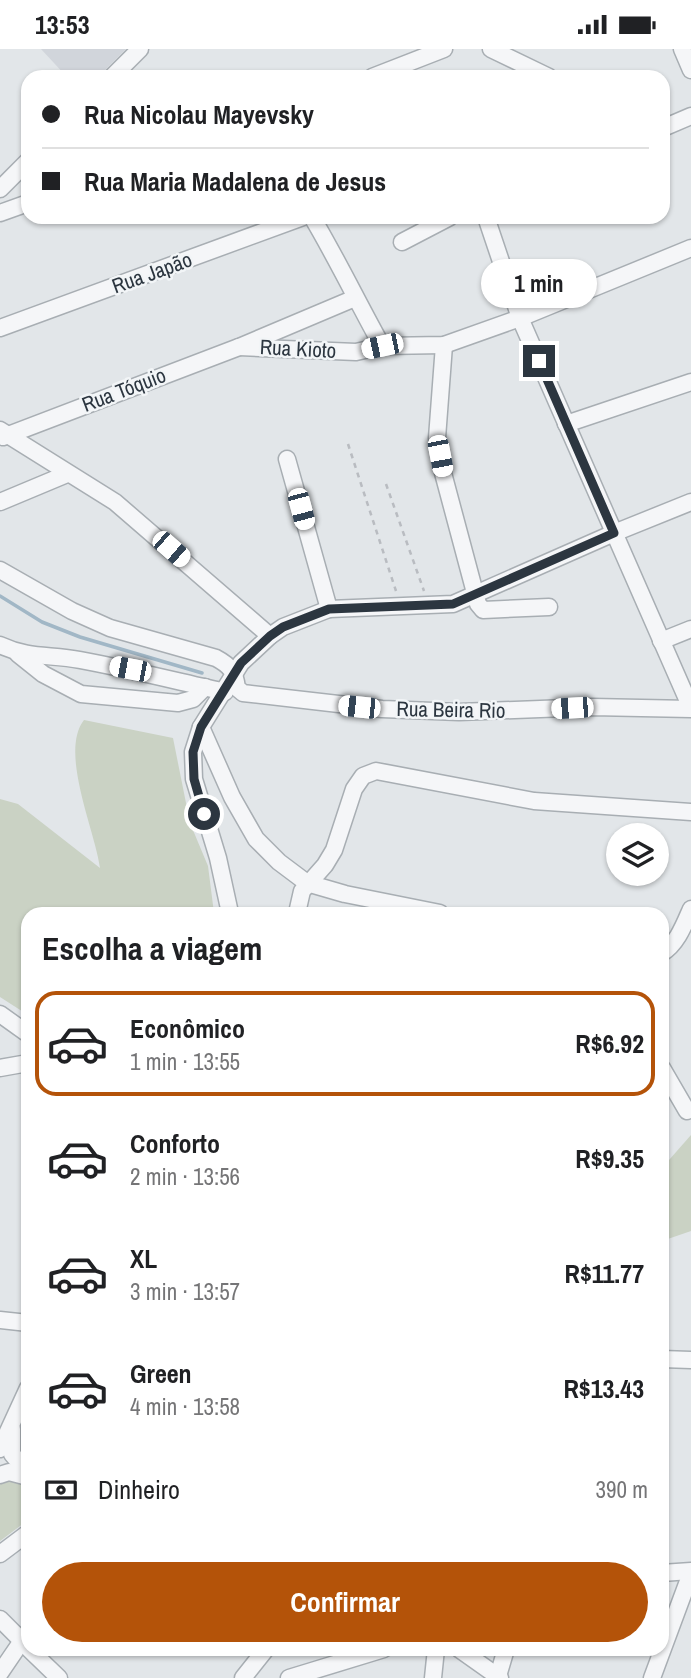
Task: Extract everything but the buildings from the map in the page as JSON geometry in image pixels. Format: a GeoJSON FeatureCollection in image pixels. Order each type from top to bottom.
{"type":"FeatureCollection","features":[{"type":"Feature","properties":{"kind":"street"},"geometry":{"type":"LineString","coordinates":[[119,70],[140,49]]}},
{"type":"Feature","properties":{"kind":"street"},"geometry":{"type":"LineString","coordinates":[[390,70],[444,49]]}},
{"type":"Feature","properties":{"kind":"street"},"geometry":{"type":"LineString","coordinates":[[491,49],[534,70]]}},
{"type":"Feature","properties":{"kind":"street"},"geometry":{"type":"LineString","coordinates":[[682,49],[691,70]]}},
{"type":"Feature","properties":{"kind":"street"},"geometry":{"type":"LineString","coordinates":[[670,125],[691,116]]}},
{"type":"Feature","properties":{"kind":"street"},"geometry":{"type":"LineString","coordinates":[[0,189],[21,168]]}},
{"type":"Feature","properties":{"kind":"street"},"geometry":{"type":"LineString","coordinates":[[0,213],[21,206]]}},
{"type":"Feature","properties":{"kind":"street","name":"Rua Japão"},"geometry":{"type":"LineString","coordinates":[[0,328],[284,224]]}},
{"type":"Feature","properties":{"kind":"street"},"geometry":{"type":"LineString","coordinates":[[316,224],[336,256],[355,298],[382,346]]}},
{"type":"Feature","properties":{"kind":"street"},"geometry":{"type":"LineString","coordinates":[[402,242],[437,224]]}},
{"type":"Feature","properties":{"kind":"street"},"geometry":{"type":"LineString","coordinates":[[488,224],[520,318],[691,709]]}},
{"type":"Feature","properties":{"kind":"street","name":"Rua Kioto"},"geometry":{"type":"LineString","coordinates":[[239,347],[356,352],[382,346],[444,345],[520,318],[691,248]]}},
{"type":"Feature","properties":{"kind":"street","name":"Rua Tóquio"},"geometry":{"type":"LineString","coordinates":[[3,434],[239,347],[355,298]]}},
{"type":"Feature","properties":{"kind":"street"},"geometry":{"type":"LineString","coordinates":[[444,345],[437,439],[443,473],[478,604],[483,610],[549,607]]}},
{"type":"Feature","properties":{"kind":"street"},"geometry":{"type":"LineString","coordinates":[[566,424],[691,382]]}},
{"type":"Feature","properties":{"kind":"street"},"geometry":{"type":"LineString","coordinates":[[3,434],[115,502],[270,636]]}},
{"type":"Feature","properties":{"kind":"street"},"geometry":{"type":"LineString","coordinates":[[287,459],[329,609]]}},
{"type":"Feature","properties":{"kind":"street"},"geometry":{"type":"LineString","coordinates":[[0,502],[67,474]]}},
{"type":"Feature","properties":{"kind":"street"},"geometry":{"type":"LineString","coordinates":[[229,907],[218,858],[194,779],[193,752],[201,727],[241,663],[270,636],[283,627],[329,609],[453,604],[691,502]]}},
{"type":"Feature","properties":{"kind":"street","name":"Rua Beira Rio"},"geometry":{"type":"LineString","coordinates":[[0,570],[72,611],[98,622],[216,658],[227,664],[235,673],[237,688],[243,693],[382,709],[459,712],[592,708],[691,709]]}},
{"type":"Feature","properties":{"kind":"street"},"geometry":{"type":"LineString","coordinates":[[662,641],[691,629]]}},
{"type":"Feature","properties":{"kind":"street"},"geometry":{"type":"LineString","coordinates":[[7,648],[38,657],[75,659],[157,674],[225,692]]}},
{"type":"Feature","properties":{"kind":"street"},"geometry":{"type":"LineString","coordinates":[[7,648],[43,674],[81,694],[178,703],[193,699],[205,687]]}},
{"type":"Feature","properties":{"kind":"street"},"geometry":{"type":"LineString","coordinates":[[201,727],[232,797],[256,839],[279,862],[307,883],[396,907]]}},
{"type":"Feature","properties":{"kind":"street"},"geometry":{"type":"LineString","coordinates":[[298,907],[307,883],[325,865],[334,850],[354,789],[363,776],[376,771],[534,801],[691,812]]}},
{"type":"Feature","properties":{"kind":"street"},"geometry":{"type":"LineString","coordinates":[[669,948],[680,933],[691,909]]}},
{"type":"Feature","properties":{"kind":"street"},"geometry":{"type":"LineString","coordinates":[[0,1014],[21,1029]]}},
{"type":"Feature","properties":{"kind":"street"},"geometry":{"type":"LineString","coordinates":[[0,1068],[21,1064]]}},
{"type":"Feature","properties":{"kind":"street"},"geometry":{"type":"LineString","coordinates":[[669,1080],[687,1111]]}},
{"type":"Feature","properties":{"kind":"street"},"geometry":{"type":"LineString","coordinates":[[0,1320],[21,1322]]}},
{"type":"Feature","properties":{"kind":"street"},"geometry":{"type":"LineString","coordinates":[[669,1359],[691,1360]]}},
{"type":"Feature","properties":{"kind":"street"},"geometry":{"type":"LineString","coordinates":[[0,1449],[21,1403]]}},
{"type":"Feature","properties":{"kind":"street"},"geometry":{"type":"LineString","coordinates":[[13,1420],[12,1454],[21,1466]]}},
{"type":"Feature","properties":{"kind":"street"},"geometry":{"type":"LineString","coordinates":[[0,1475],[9,1472],[21,1474]]}},
{"type":"Feature","properties":{"kind":"street"},"geometry":{"type":"LineString","coordinates":[[0,1554],[21,1538]]}},
{"type":"Feature","properties":{"kind":"street"},"geometry":{"type":"LineString","coordinates":[[669,1573],[691,1572],[669,1632]]}},
{"type":"Feature","properties":{"kind":"street"},"geometry":{"type":"LineString","coordinates":[[0,1619],[21,1637]]}},
{"type":"Feature","properties":{"kind":"street"},"geometry":{"type":"LineString","coordinates":[[0,1673],[21,1649]]}},
{"type":"Feature","properties":{"kind":"street"},"geometry":{"type":"LineString","coordinates":[[39,1656],[59,1678]]}},
{"type":"Feature","properties":{"kind":"street"},"geometry":{"type":"LineString","coordinates":[[243,1678],[260,1656]]}},
{"type":"Feature","properties":{"kind":"street"},"geometry":{"type":"LineString","coordinates":[[289,1678],[361,1656]]}},
{"type":"Feature","properties":{"kind":"street"},"geometry":{"type":"LineString","coordinates":[[433,1678],[435,1656]]}},
{"type":"Feature","properties":{"kind":"street"},"geometry":{"type":"LineString","coordinates":[[469,1656],[499,1677],[504,1656]]}},
{"type":"Feature","properties":{"kind":"street"},"geometry":{"type":"LineString","coordinates":[[652,1678],[660,1656]]}},
{"type":"Feature","properties":{"kind":"path"},"geometry":{"type":"LineString","coordinates":[[348,444],[401,604]]}},
{"type":"Feature","properties":{"kind":"path"},"geometry":{"type":"LineString","coordinates":[[386,485],[428,604]]}},
{"type":"Feature","properties":{"kind":"shaded area"},"geometry":{"type":"Polygon","coordinates":[[[41,49],[126,49],[105,70],[60,70],[41,49]]]}},
{"type":"Feature","properties":{"kind":"shaded area"},"geometry":{"type":"Polygon","coordinates":[[[84,720],[173,738],[190,823],[208,866],[213,907],[21,907],[21,1010],[0,997],[0,799],[18,804],[100,868],[77,771],[77,734],[84,720]]]}},
{"type":"Feature","properties":{"kind":"shaded area"},"geometry":{"type":"Polygon","coordinates":[[[691,1135],[691,1231],[669,1239],[669,1160],[691,1135]]]}},
{"type":"Feature","properties":{"kind":"shaded area"},"geometry":{"type":"Polygon","coordinates":[[[5,1479],[17,1479],[21,1482],[21,1525],[0,1541],[0,1483],[5,1479]]]}},
{"type":"Feature","properties":{"kind":"waterway"},"geometry":{"type":"LineString","coordinates":[[0,596],[42,622],[80,637],[202,673]]}},
{"type":"Feature","properties":{"kind":"route"},"geometry":{"type":"LineString","coordinates":[[204,814],[194,779],[193,752],[201,727],[241,663],[283,627],[329,609],[453,604],[614,533],[539,361]]}}]}
